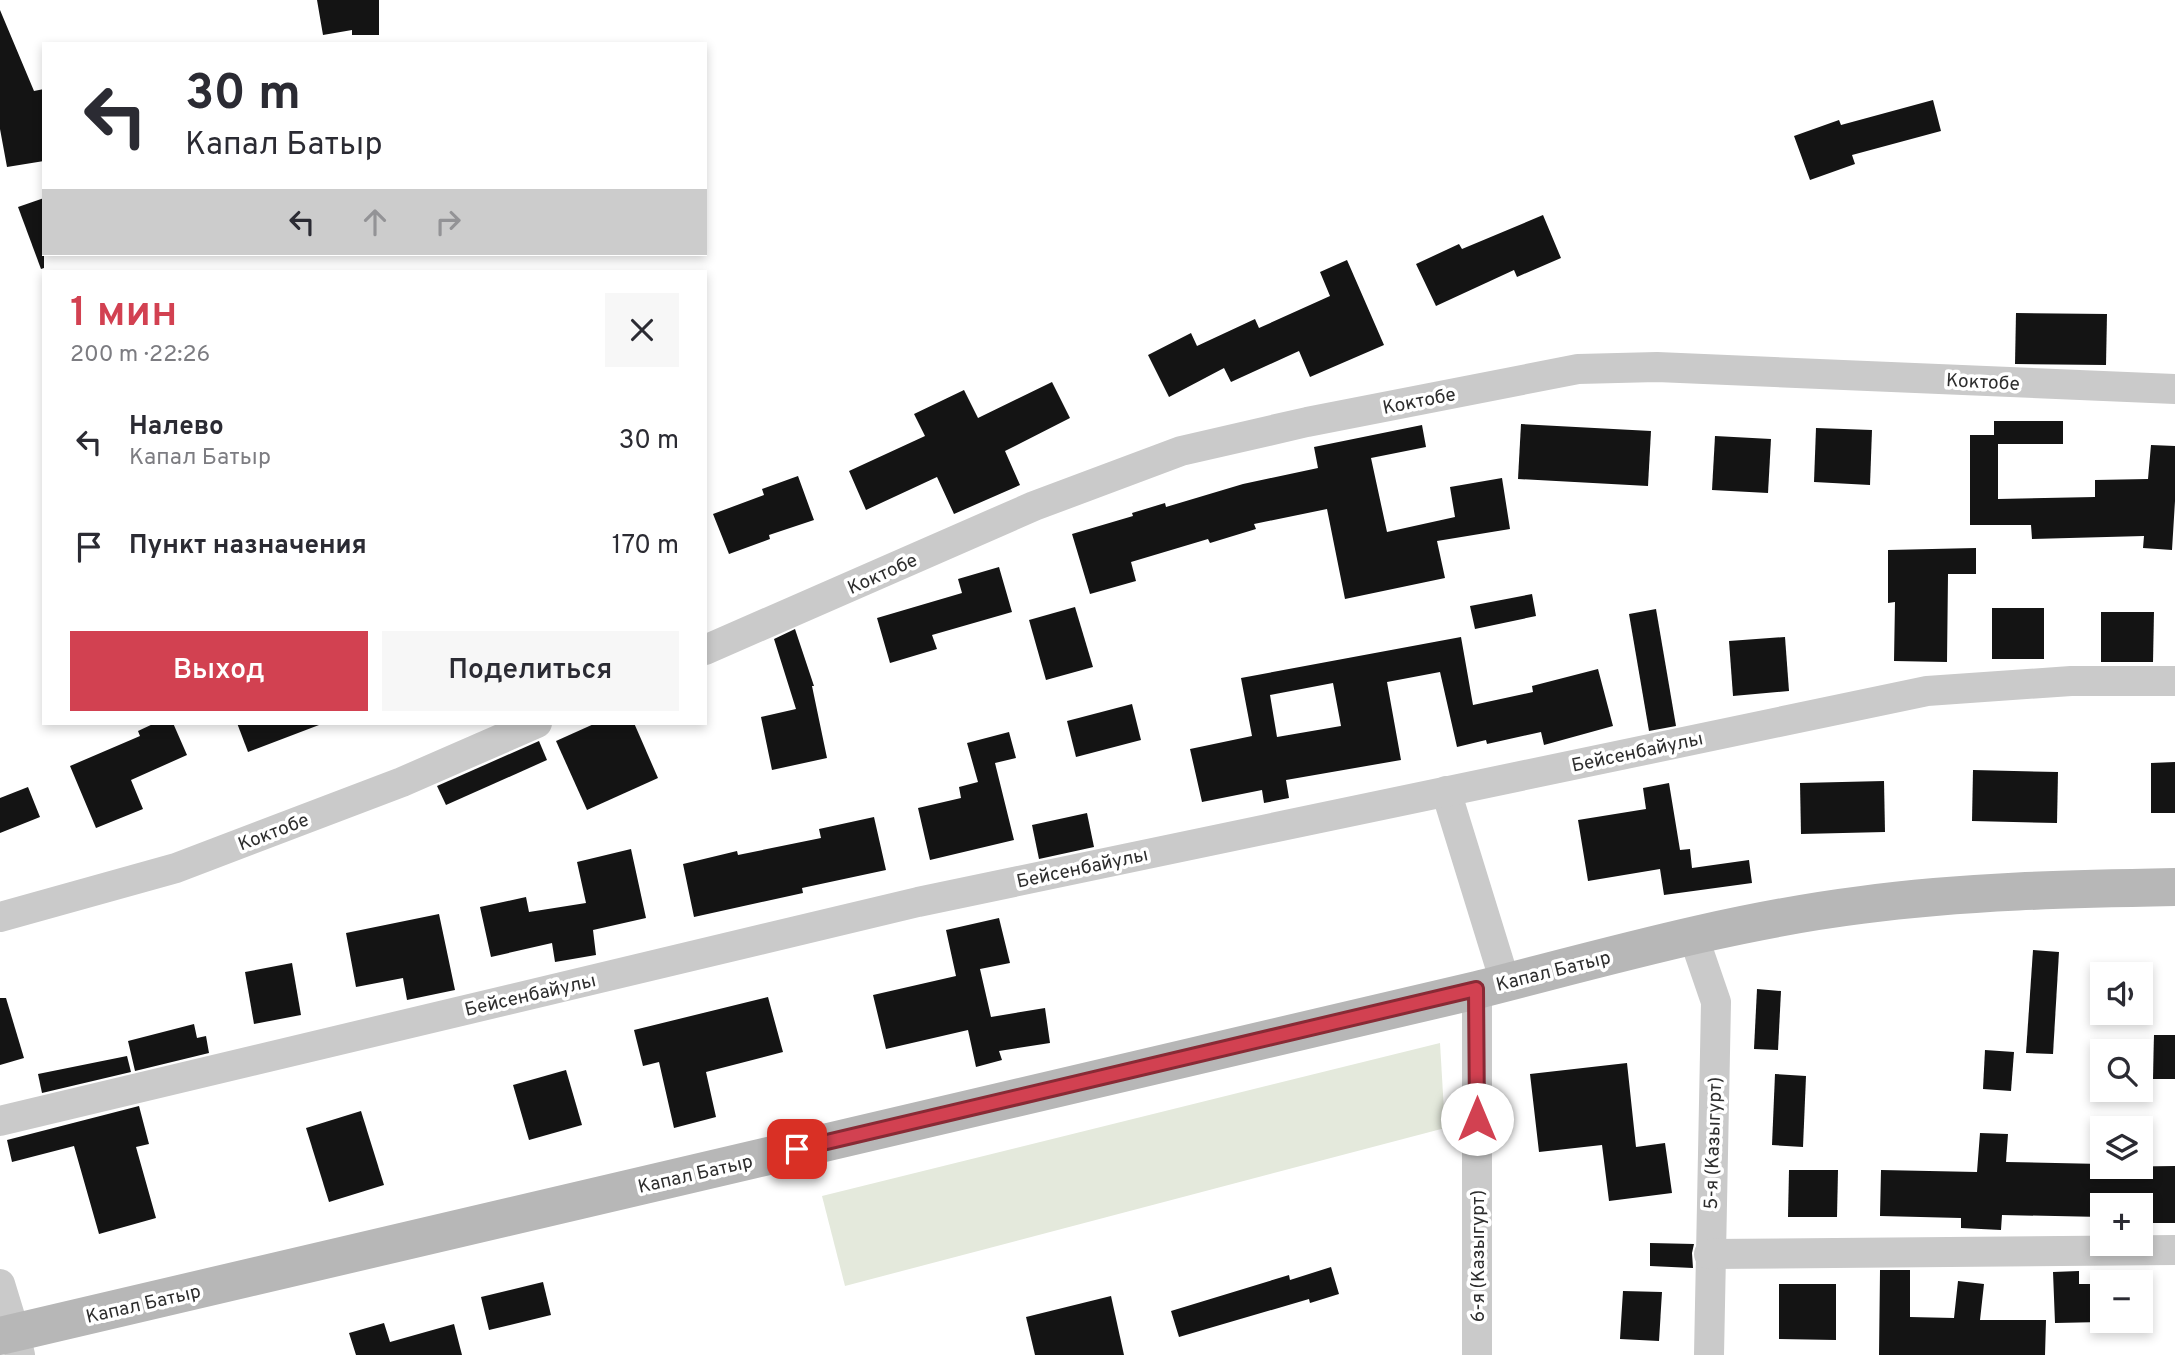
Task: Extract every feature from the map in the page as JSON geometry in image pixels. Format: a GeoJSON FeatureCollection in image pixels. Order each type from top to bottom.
{"type":"FeatureCollection","features":[{"type":"Feature","properties":{"kind":"main road","name":"Капал Батыр"},"geometry":{"type":"LineString","coordinates":[[12,1341],[1491,986],[1693,935],[1861,905],[2028,890],[2175,887]]}},
{"type":"Feature","properties":{"kind":"street","name":"Коктобе"},"geometry":{"type":"LineString","coordinates":[[707,649],[1034,506],[1181,451],[1307,422],[1578,369],[1657,367],[2175,389]]}},
{"type":"Feature","properties":{"kind":"street","name":"Бейсенбайулы"},"geometry":{"type":"LineString","coordinates":[[0,1121],[918,902],[1927,691],[2071,681],[2175,681]]}},
{"type":"Feature","properties":{"kind":"street","name":"Коктобе"},"geometry":{"type":"LineString","coordinates":[[0,917],[176,868],[402,782],[532,725]]}},
{"type":"Feature","properties":{"kind":"street","name":"6-я (Казыгурт)"},"geometry":{"type":"LineString","coordinates":[[1446,791],[1491,986],[1477,1355]]}},
{"type":"Feature","properties":{"kind":"street","name":"5-я (Казыгурт)"},"geometry":{"type":"LineString","coordinates":[[1693,935],[1716,1002],[1709,1355]]}},
{"type":"Feature","properties":{"kind":"street"},"geometry":{"type":"LineString","coordinates":[[1709,1254],[2175,1250]]}},
{"type":"Feature","properties":{"kind":"street"},"geometry":{"type":"LineString","coordinates":[[0,1284],[12,1341]]}},
{"type":"Feature","properties":{"kind":"shaded area"},"geometry":{"type":"Polygon","coordinates":[[[1440,1043],[1445,1128],[845,1286],[822,1196],[1440,1043]]]}},
{"type":"Feature","properties":{"kind":"building"},"geometry":{"type":"Polygon","coordinates":[[[317,0],[379,0],[379,35],[352,35],[352,30],[323,35],[317,0]]]}},
{"type":"Feature","properties":{"kind":"building"},"geometry":{"type":"Polygon","coordinates":[[[0,10],[34,91],[42,89],[42,161],[7,167],[0,129],[0,10]]]}},
{"type":"Feature","properties":{"kind":"building"},"geometry":{"type":"Polygon","coordinates":[[[1933,100],[1941,131],[1852,155],[1855,164],[1810,180],[1794,136],[1839,120],[1841,125],[1933,100]]]}},
{"type":"Feature","properties":{"kind":"building"},"geometry":{"type":"Polygon","coordinates":[[[42,199],[44,268],[41,269],[18,207],[42,199]]]}},
{"type":"Feature","properties":{"kind":"building"},"geometry":{"type":"Polygon","coordinates":[[[1543,215],[1561,258],[1517,277],[1514,270],[1436,306],[1416,264],[1459,244],[1462,249],[1543,215]]]}},
{"type":"Feature","properties":{"kind":"building"},"geometry":{"type":"Polygon","coordinates":[[[1347,260],[1384,345],[1310,377],[1299,351],[1231,382],[1224,368],[1169,397],[1148,355],[1191,333],[1197,346],[1255,319],[1259,328],[1330,296],[1320,272],[1347,260]]]}},
{"type":"Feature","properties":{"kind":"building"},"geometry":{"type":"Polygon","coordinates":[[[2016,313],[2107,314],[2106,365],[2015,364],[2016,313]]]}},
{"type":"Feature","properties":{"kind":"building"},"geometry":{"type":"Polygon","coordinates":[[[1052,382],[1070,418],[1005,451],[1020,485],[954,514],[937,477],[866,510],[849,471],[925,436],[914,414],[964,390],[978,418],[1052,382]]]}},
{"type":"Feature","properties":{"kind":"building"},"geometry":{"type":"Polygon","coordinates":[[[1994,421],[2063,421],[2063,444],[1998,444],[1998,499],[2095,497],[2095,480],[2148,479],[2151,445],[2175,446],[2172,550],[2143,548],[2144,536],[2032,539],[2031,525],[1970,525],[1970,435],[1994,435],[1994,421]]]}},
{"type":"Feature","properties":{"kind":"building"},"geometry":{"type":"Polygon","coordinates":[[[1521,424],[1651,431],[1648,486],[1518,479],[1521,424]]]}},
{"type":"Feature","properties":{"kind":"building"},"geometry":{"type":"Polygon","coordinates":[[[1422,425],[1426,447],[1371,458],[1387,532],[1455,517],[1450,487],[1502,478],[1510,529],[1437,541],[1445,578],[1345,599],[1327,509],[1254,524],[1256,529],[1210,543],[1208,539],[1131,562],[1136,581],[1090,594],[1072,534],[1133,516],[1132,513],[1165,503],[1166,507],[1243,484],[1318,468],[1314,447],[1422,425]]]}},
{"type":"Feature","properties":{"kind":"building"},"geometry":{"type":"Polygon","coordinates":[[[1816,428],[1872,430],[1870,485],[1814,482],[1816,428]]]}},
{"type":"Feature","properties":{"kind":"building"},"geometry":{"type":"Polygon","coordinates":[[[1715,436],[1771,439],[1768,493],[1712,490],[1715,436]]]}},
{"type":"Feature","properties":{"kind":"building"},"geometry":{"type":"Polygon","coordinates":[[[798,476],[814,520],[769,535],[770,539],[729,554],[713,514],[764,495],[762,489],[798,476]]]}},
{"type":"Feature","properties":{"kind":"building"},"geometry":{"type":"Polygon","coordinates":[[[1976,548],[1976,574],[1948,574],[1947,662],[1894,661],[1895,602],[1888,603],[1888,550],[1976,548]]]}},
{"type":"Feature","properties":{"kind":"building"},"geometry":{"type":"Polygon","coordinates":[[[999,567],[1012,612],[932,635],[937,649],[890,663],[877,618],[962,593],[958,579],[999,567]]]}},
{"type":"Feature","properties":{"kind":"building"},"geometry":{"type":"Polygon","coordinates":[[[1532,594],[1536,616],[1475,629],[1470,606],[1532,594]]]}},
{"type":"Feature","properties":{"kind":"building"},"geometry":{"type":"Polygon","coordinates":[[[1075,607],[1093,667],[1046,680],[1029,620],[1075,607]]]}},
{"type":"Feature","properties":{"kind":"building"},"geometry":{"type":"Polygon","coordinates":[[[1992,608],[2044,608],[2044,659],[1992,659],[1992,608]]]}},
{"type":"Feature","properties":{"kind":"building"},"geometry":{"type":"Polygon","coordinates":[[[1656,609],[1676,726],[1649,731],[1629,614],[1656,609]]]}},
{"type":"Feature","properties":{"kind":"building"},"geometry":{"type":"Polygon","coordinates":[[[2101,612],[2154,612],[2153,662],[2101,662],[2101,612]]]}},
{"type":"Feature","properties":{"kind":"building"},"geometry":{"type":"Polygon","coordinates":[[[795,629],[814,686],[827,758],[772,770],[761,717],[796,709],[774,639],[795,629]]]}},
{"type":"Feature","properties":{"kind":"building"},"geometry":{"type":"Polygon","coordinates":[[[1461,637],[1473,705],[1533,692],[1532,686],[1598,669],[1613,726],[1544,745],[1541,732],[1487,744],[1486,740],[1457,747],[1440,672],[1387,682],[1401,760],[1286,780],[1289,798],[1264,803],[1262,790],[1202,802],[1190,749],[1252,736],[1241,678],[1461,637]],[[1333,683],[1270,695],[1277,737],[1341,726],[1333,683]]]}},
{"type":"Feature","properties":{"kind":"building"},"geometry":{"type":"Polygon","coordinates":[[[1785,637],[1789,691],[1733,696],[1729,641],[1785,637]]]}},
{"type":"Feature","properties":{"kind":"building"},"geometry":{"type":"Polygon","coordinates":[[[1132,704],[1141,740],[1076,757],[1067,721],[1132,704]]]}},
{"type":"Feature","properties":{"kind":"building"},"geometry":{"type":"Polygon","coordinates":[[[151,725],[174,725],[187,755],[131,780],[143,809],[96,828],[70,766],[140,736],[138,731],[151,725]]]}},
{"type":"Feature","properties":{"kind":"building"},"geometry":{"type":"Polygon","coordinates":[[[238,725],[319,725],[248,752],[238,725]]]}},
{"type":"Feature","properties":{"kind":"building"},"geometry":{"type":"Polygon","coordinates":[[[592,725],[635,725],[658,778],[587,810],[556,741],[592,725]]]}},
{"type":"Feature","properties":{"kind":"building"},"geometry":{"type":"Polygon","coordinates":[[[1009,732],[1016,758],[995,763],[1014,840],[930,860],[918,808],[961,798],[959,787],[978,782],[967,743],[1009,732]]]}},
{"type":"Feature","properties":{"kind":"building"},"geometry":{"type":"Polygon","coordinates":[[[539,741],[547,760],[446,805],[437,786],[539,741]]]}},
{"type":"Feature","properties":{"kind":"building"},"geometry":{"type":"Polygon","coordinates":[[[2175,762],[2175,813],[2151,813],[2151,763],[2175,762]]]}},
{"type":"Feature","properties":{"kind":"building"},"geometry":{"type":"Polygon","coordinates":[[[1973,770],[2058,772],[2057,823],[1972,821],[1973,770]]]}},
{"type":"Feature","properties":{"kind":"building"},"geometry":{"type":"Polygon","coordinates":[[[1884,781],[1885,832],[1801,834],[1800,783],[1884,781]]]}},
{"type":"Feature","properties":{"kind":"building"},"geometry":{"type":"Polygon","coordinates":[[[1669,783],[1680,850],[1690,849],[1692,868],[1749,860],[1752,883],[1664,895],[1660,869],[1588,881],[1578,820],[1646,809],[1643,788],[1669,783]]]}},
{"type":"Feature","properties":{"kind":"building"},"geometry":{"type":"Polygon","coordinates":[[[28,787],[40,817],[0,833],[0,798],[28,787]]]}},
{"type":"Feature","properties":{"kind":"building"},"geometry":{"type":"Polygon","coordinates":[[[1087,813],[1094,847],[1039,859],[1032,825],[1087,813]]]}},
{"type":"Feature","properties":{"kind":"building"},"geometry":{"type":"Polygon","coordinates":[[[874,817],[886,870],[802,888],[803,893],[694,917],[683,864],[737,851],[738,855],[821,838],[819,829],[874,817]]]}},
{"type":"Feature","properties":{"kind":"building"},"geometry":{"type":"Polygon","coordinates":[[[631,849],[646,918],[593,930],[596,955],[555,962],[552,943],[491,957],[480,907],[526,897],[529,912],[586,903],[577,862],[631,849]]]}},
{"type":"Feature","properties":{"kind":"building"},"geometry":{"type":"Polygon","coordinates":[[[439,914],[455,990],[407,1000],[403,978],[356,987],[346,933],[439,914]]]}},
{"type":"Feature","properties":{"kind":"building"},"geometry":{"type":"Polygon","coordinates":[[[999,918],[1010,963],[980,969],[991,1017],[1045,1008],[1050,1043],[999,1051],[1002,1060],[976,1067],[968,1030],[886,1049],[873,995],[956,976],[946,930],[999,918]]]}},
{"type":"Feature","properties":{"kind":"building"},"geometry":{"type":"Polygon","coordinates":[[[2033,950],[2059,952],[2053,1054],[2026,1053],[2033,950]]]}},
{"type":"Feature","properties":{"kind":"building"},"geometry":{"type":"Polygon","coordinates":[[[292,963],[301,1015],[254,1024],[245,972],[292,963]]]}},
{"type":"Feature","properties":{"kind":"building"},"geometry":{"type":"Polygon","coordinates":[[[1757,989],[1781,991],[1778,1050],[1754,1049],[1757,989]]]}},
{"type":"Feature","properties":{"kind":"building"},"geometry":{"type":"Polygon","coordinates":[[[768,997],[783,1052],[706,1072],[716,1117],[674,1128],[659,1062],[643,1066],[634,1030],[768,997]]]}},
{"type":"Feature","properties":{"kind":"building"},"geometry":{"type":"Polygon","coordinates":[[[0,998],[6,998],[24,1058],[0,1065],[0,998]]]}},
{"type":"Feature","properties":{"kind":"building"},"geometry":{"type":"Polygon","coordinates":[[[194,1024],[197,1038],[206,1036],[209,1053],[135,1071],[128,1041],[194,1024]]]}},
{"type":"Feature","properties":{"kind":"building"},"geometry":{"type":"Polygon","coordinates":[[[2154,1035],[2175,1035],[2175,1079],[2153,1079],[2154,1035]]]}},
{"type":"Feature","properties":{"kind":"building"},"geometry":{"type":"Polygon","coordinates":[[[1985,1050],[2014,1052],[2011,1091],[1983,1089],[1985,1050]]]}},
{"type":"Feature","properties":{"kind":"building"},"geometry":{"type":"Polygon","coordinates":[[[127,1056],[131,1072],[42,1093],[38,1074],[127,1056]]]}},
{"type":"Feature","properties":{"kind":"building"},"geometry":{"type":"Polygon","coordinates":[[[1627,1063],[1636,1147],[1665,1143],[1672,1193],[1609,1201],[1602,1145],[1539,1152],[1530,1074],[1627,1063]]]}},
{"type":"Feature","properties":{"kind":"building"},"geometry":{"type":"Polygon","coordinates":[[[566,1070],[582,1125],[529,1140],[513,1085],[566,1070]]]}},
{"type":"Feature","properties":{"kind":"building"},"geometry":{"type":"Polygon","coordinates":[[[1775,1074],[1806,1076],[1803,1147],[1772,1145],[1775,1074]]]}},
{"type":"Feature","properties":{"kind":"building"},"geometry":{"type":"Polygon","coordinates":[[[139,1106],[149,1144],[136,1147],[156,1218],[99,1234],[74,1146],[12,1162],[7,1140],[139,1106]]]}},
{"type":"Feature","properties":{"kind":"building"},"geometry":{"type":"Polygon","coordinates":[[[361,1111],[384,1185],[329,1202],[306,1128],[361,1111]]]}},
{"type":"Feature","properties":{"kind":"building"},"geometry":{"type":"Polygon","coordinates":[[[1980,1133],[2008,1134],[2006,1162],[2090,1164],[2090,1179],[2153,1179],[2153,1166],[2175,1166],[2175,1223],[2153,1223],[2153,1193],[2090,1193],[2090,1217],[2002,1215],[2001,1230],[1961,1228],[1961,1218],[1880,1216],[1881,1170],[1977,1172],[1980,1133]]]}},
{"type":"Feature","properties":{"kind":"building"},"geometry":{"type":"Polygon","coordinates":[[[1789,1170],[1838,1170],[1837,1217],[1788,1217],[1789,1170]]]}},
{"type":"Feature","properties":{"kind":"building"},"geometry":{"type":"Polygon","coordinates":[[[1650,1243],[1694,1244],[1693,1268],[1650,1266],[1650,1243]]]}},
{"type":"Feature","properties":{"kind":"building"},"geometry":{"type":"Polygon","coordinates":[[[1331,1267],[1339,1294],[1310,1303],[1309,1299],[1179,1337],[1171,1311],[1289,1275],[1290,1280],[1331,1267]]]}},
{"type":"Feature","properties":{"kind":"building"},"geometry":{"type":"Polygon","coordinates":[[[1880,1270],[1910,1270],[1910,1317],[1954,1318],[1958,1281],[1984,1284],[1980,1320],[2046,1320],[2045,1355],[1879,1355],[1880,1270]]]}},
{"type":"Feature","properties":{"kind":"building"},"geometry":{"type":"Polygon","coordinates":[[[2079,1271],[2079,1284],[2090,1284],[2090,1322],[2055,1323],[2053,1272],[2079,1271]]]}},
{"type":"Feature","properties":{"kind":"building"},"geometry":{"type":"Polygon","coordinates":[[[543,1282],[551,1315],[489,1330],[481,1297],[543,1282]]]}},
{"type":"Feature","properties":{"kind":"building"},"geometry":{"type":"Polygon","coordinates":[[[1779,1284],[1836,1284],[1836,1340],[1779,1339],[1779,1284]]]}},
{"type":"Feature","properties":{"kind":"building"},"geometry":{"type":"Polygon","coordinates":[[[1623,1291],[1662,1292],[1659,1341],[1620,1339],[1623,1291]]]}},
{"type":"Feature","properties":{"kind":"building"},"geometry":{"type":"Polygon","coordinates":[[[1111,1296],[1124,1355],[1035,1355],[1026,1317],[1111,1296]]]}},
{"type":"Feature","properties":{"kind":"building"},"geometry":{"type":"Polygon","coordinates":[[[384,1323],[390,1342],[454,1324],[462,1355],[356,1355],[349,1333],[384,1323]]]}},
{"type":"Feature","properties":{"kind":"route"},"geometry":{"type":"LineString","coordinates":[[797,1149],[1476,989],[1477,1119]]}}]}
